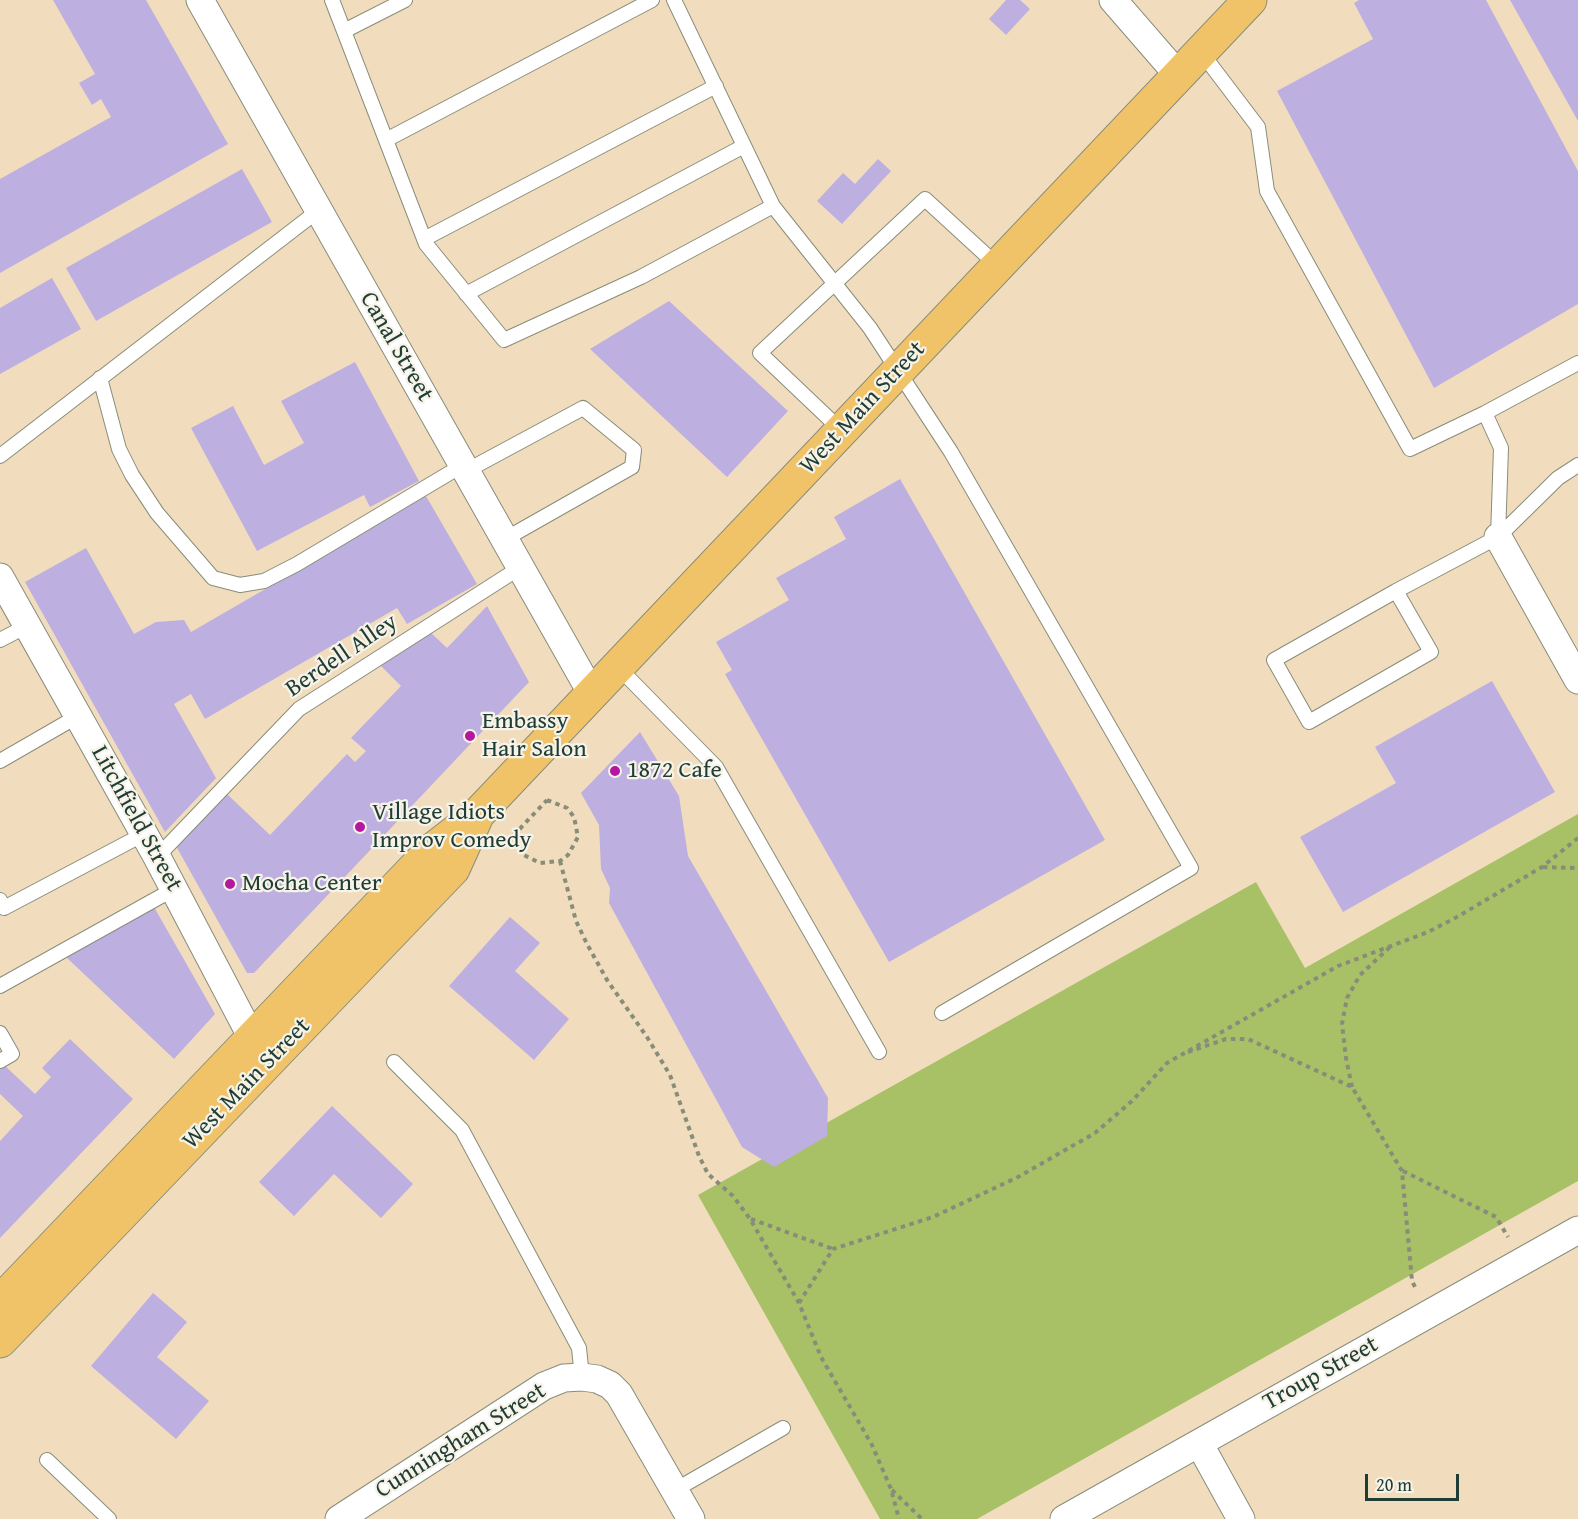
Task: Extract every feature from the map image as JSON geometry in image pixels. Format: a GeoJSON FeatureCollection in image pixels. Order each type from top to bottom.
{"type":"FeatureCollection","features":[{"type":"Feature","properties":{"kind":"main road","name":"West Main Street"},"geometry":{"type":"LineString","coordinates":[[0,1341],[259,1051],[432,850],[476,816],[1250,0]]}},
{"type":"Feature","properties":{"kind":"main road","name":"West Main Street"},"geometry":{"type":"LineString","coordinates":[[0,1302],[259,1051]]}},
{"type":"Feature","properties":{"kind":"street","name":"Canal Street"},"geometry":{"type":"LineString","coordinates":[[200,0],[592,694]]}},
{"type":"Feature","properties":{"kind":"street"},"geometry":{"type":"LineString","coordinates":[[1113,0],[1179,76]]}},
{"type":"Feature","properties":{"kind":"street"},"geometry":{"type":"LineString","coordinates":[[1498,537],[1578,680]]}},
{"type":"Feature","properties":{"kind":"street","name":"Litchfield Street"},"geometry":{"type":"LineString","coordinates":[[0,577],[151,846],[259,1051]]}},
{"type":"Feature","properties":{"kind":"street","name":"Troup Street"},"geometry":{"type":"LineString","coordinates":[[1064,1519],[1578,1230]]}},
{"type":"Feature","properties":{"kind":"street","name":"Cunningham Street"},"geometry":{"type":"LineString","coordinates":[[339,1519],[544,1386],[564,1378],[582,1377],[597,1379],[610,1385],[619,1394],[691,1519]]}},
{"type":"Feature","properties":{"kind":"street"},"geometry":{"type":"LineString","coordinates":[[1199,1443],[1241,1519]]}},
{"type":"Feature","properties":{"kind":"lane"},"geometry":{"type":"LineString","coordinates":[[332,0],[424,239],[504,340],[641,277],[773,206]]}},
{"type":"Feature","properties":{"kind":"lane"},"geometry":{"type":"LineString","coordinates":[[344,31],[405,0]]}},
{"type":"Feature","properties":{"kind":"lane"},"geometry":{"type":"LineString","coordinates":[[386,140],[652,0]]}},
{"type":"Feature","properties":{"kind":"lane"},"geometry":{"type":"LineString","coordinates":[[675,0],[773,206],[870,328],[951,452],[1191,868],[942,1013]]}},
{"type":"Feature","properties":{"kind":"lane"},"geometry":{"type":"LineString","coordinates":[[1201,52],[1258,127],[1267,191],[1410,449],[1485,413],[1578,363]]}},
{"type":"Feature","properties":{"kind":"lane"},"geometry":{"type":"LineString","coordinates":[[424,239],[716,86]]}},
{"type":"Feature","properties":{"kind":"lane"},"geometry":{"type":"LineString","coordinates":[[466,294],[744,146]]}},
{"type":"Feature","properties":{"kind":"lane"},"geometry":{"type":"LineString","coordinates":[[842,431],[760,352],[925,200],[998,266]]}},
{"type":"Feature","properties":{"kind":"lane"},"geometry":{"type":"LineString","coordinates":[[0,456],[319,210]]}},
{"type":"Feature","properties":{"kind":"lane"},"geometry":{"type":"LineString","coordinates":[[100,378],[119,449],[132,475],[157,513],[213,578],[240,585],[264,581],[297,564],[465,468],[582,408],[634,450],[632,467],[506,539]]}},
{"type":"Feature","properties":{"kind":"lane"},"geometry":{"type":"LineString","coordinates":[[1485,413],[1501,448],[1498,537]]}},
{"type":"Feature","properties":{"kind":"lane"},"geometry":{"type":"LineString","coordinates":[[1396,591],[1431,652],[1309,722],[1274,660],[1396,591],[1498,537],[1558,478],[1574,468],[1578,484]]}},
{"type":"Feature","properties":{"kind":"lane","name":"Berdell Alley"},"geometry":{"type":"LineString","coordinates":[[0,900],[4,908],[151,846],[299,709],[521,567]]}},
{"type":"Feature","properties":{"kind":"lane"},"geometry":{"type":"LineString","coordinates":[[0,640],[27,626]]}},
{"type":"Feature","properties":{"kind":"lane"},"geometry":{"type":"LineString","coordinates":[[618,667],[716,767],[879,1052]]}},
{"type":"Feature","properties":{"kind":"lane"},"geometry":{"type":"LineString","coordinates":[[0,761],[78,716]]}},
{"type":"Feature","properties":{"kind":"lane"},"geometry":{"type":"LineString","coordinates":[[0,987],[174,889]]}},
{"type":"Feature","properties":{"kind":"lane"},"geometry":{"type":"LineString","coordinates":[[0,1033],[12,1054],[0,1061]]}},
{"type":"Feature","properties":{"kind":"lane"},"geometry":{"type":"LineString","coordinates":[[394,1062],[462,1130],[579,1348],[582,1377]]}},
{"type":"Feature","properties":{"kind":"lane"},"geometry":{"type":"LineString","coordinates":[[675,1490],[783,1428]]}},
{"type":"Feature","properties":{"kind":"lane"},"geometry":{"type":"LineString","coordinates":[[46,1460],[109,1519]]}},
{"type":"Feature","properties":{"kind":"path"},"geometry":{"type":"LineString","coordinates":[[547,800],[567,808],[577,827],[574,847],[560,861],[550,864],[530,860],[522,854],[514,835],[547,800]]}},
{"type":"Feature","properties":{"kind":"path"},"geometry":{"type":"LineString","coordinates":[[750,1219],[833,1249],[933,1217],[985,1194],[1062,1153],[1112,1120],[1167,1063],[1338,966],[1428,932],[1457,917],[1542,867],[1578,838]]}},
{"type":"Feature","properties":{"kind":"path"},"geometry":{"type":"LineString","coordinates":[[560,861],[576,921],[586,944],[670,1075],[699,1156],[708,1173],[733,1196],[750,1219],[799,1303],[821,1357],[872,1445],[891,1489],[899,1519]]}},
{"type":"Feature","properties":{"kind":"path"},"geometry":{"type":"LineString","coordinates":[[1542,867],[1578,868]]}},
{"type":"Feature","properties":{"kind":"path"},"geometry":{"type":"LineString","coordinates":[[1392,945],[1360,975],[1347,998],[1342,1024],[1352,1087],[1402,1171],[1412,1281],[1430,1313]]}},
{"type":"Feature","properties":{"kind":"path"},"geometry":{"type":"LineString","coordinates":[[1179,1056],[1226,1039],[1248,1039],[1352,1087]]}},
{"type":"Feature","properties":{"kind":"path"},"geometry":{"type":"LineString","coordinates":[[1402,1171],[1496,1217],[1522,1261]]}},
{"type":"Feature","properties":{"kind":"path"},"geometry":{"type":"LineString","coordinates":[[799,1303],[833,1249]]}},
{"type":"Feature","properties":{"kind":"path"},"geometry":{"type":"LineString","coordinates":[[891,1489],[922,1519]]}},
{"type":"Feature","properties":{"kind":"green space"},"geometry":{"type":"Polygon","coordinates":[[[1578,814],[1578,1181],[977,1519],[880,1519],[698,1195],[1256,882],[1305,968],[1578,814]]]}},
{"type":"Feature","properties":{"kind":"building"},"geometry":{"type":"Polygon","coordinates":[[[53,0],[146,0],[228,144],[0,273],[0,179],[111,117],[101,99],[92,105],[79,83],[95,74],[53,0]]]}},
{"type":"Feature","properties":{"kind":"building"},"geometry":{"type":"Polygon","coordinates":[[[1006,0],[1020,0],[1030,9],[1006,35],[989,19],[1006,0]]]}},
{"type":"Feature","properties":{"kind":"building"},"geometry":{"type":"Polygon","coordinates":[[[1359,0],[1486,0],[1578,171],[1578,304],[1434,388],[1277,91],[1373,39],[1354,3],[1359,0]]]}},
{"type":"Feature","properties":{"kind":"building"},"geometry":{"type":"Polygon","coordinates":[[[1510,0],[1578,0],[1578,121],[1510,0]]]}},
{"type":"Feature","properties":{"kind":"building"},"geometry":{"type":"Polygon","coordinates":[[[878,159],[891,171],[842,224],[817,201],[843,173],[855,184],[878,159]]]}},
{"type":"Feature","properties":{"kind":"building"},"geometry":{"type":"Polygon","coordinates":[[[242,169],[272,222],[96,321],[66,268],[242,169]]]}},
{"type":"Feature","properties":{"kind":"building"},"geometry":{"type":"Polygon","coordinates":[[[52,278],[81,329],[0,374],[0,308],[52,278]]]}},
{"type":"Feature","properties":{"kind":"building"},"geometry":{"type":"Polygon","coordinates":[[[669,301],[788,411],[727,477],[590,349],[669,301]]]}},
{"type":"Feature","properties":{"kind":"building"},"geometry":{"type":"Polygon","coordinates":[[[355,362],[419,481],[370,507],[364,495],[257,551],[191,428],[233,406],[264,465],[304,443],[281,401],[355,362]]]}},
{"type":"Feature","properties":{"kind":"building"},"geometry":{"type":"Polygon","coordinates":[[[900,479],[1105,840],[889,962],[725,674],[732,670],[716,642],[789,600],[776,578],[846,539],[834,517],[900,479]]]}},
{"type":"Feature","properties":{"kind":"building"},"geometry":{"type":"Polygon","coordinates":[[[426,496],[477,584],[407,624],[397,608],[205,719],[191,694],[174,704],[216,778],[165,832],[25,582],[86,548],[134,634],[156,622],[184,620],[191,632],[426,496]]]}},
{"type":"Feature","properties":{"kind":"building"},"geometry":{"type":"Polygon","coordinates":[[[487,606],[529,682],[254,973],[247,973],[176,846],[227,794],[270,835],[347,754],[355,762],[366,751],[351,738],[401,686],[377,662],[428,630],[447,648],[487,606]]]}},
{"type":"Feature","properties":{"kind":"building"},"geometry":{"type":"Polygon","coordinates":[[[1492,681],[1555,792],[1343,912],[1300,837],[1396,783],[1375,747],[1492,681]]]}},
{"type":"Feature","properties":{"kind":"building"},"geometry":{"type":"Polygon","coordinates":[[[640,732],[679,796],[688,856],[828,1098],[827,1136],[774,1167],[742,1147],[609,903],[610,888],[601,869],[599,825],[581,793],[640,732]]]}},
{"type":"Feature","properties":{"kind":"building"},"geometry":{"type":"Polygon","coordinates":[[[154,907],[215,1014],[174,1059],[66,957],[154,907]]]}},
{"type":"Feature","properties":{"kind":"building"},"geometry":{"type":"Polygon","coordinates":[[[510,917],[540,943],[515,971],[569,1019],[534,1060],[449,986],[510,917]]]}},
{"type":"Feature","properties":{"kind":"building"},"geometry":{"type":"Polygon","coordinates":[[[70,1039],[133,1099],[0,1238],[0,1141],[23,1116],[0,1094],[0,1067],[4,1065],[35,1094],[51,1077],[42,1068],[70,1039]]]}},
{"type":"Feature","properties":{"kind":"building"},"geometry":{"type":"Polygon","coordinates":[[[332,1106],[413,1184],[381,1218],[334,1174],[294,1216],[259,1182],[332,1106]]]}},
{"type":"Feature","properties":{"kind":"building"},"geometry":{"type":"Polygon","coordinates":[[[153,1293],[187,1322],[157,1357],[209,1401],[176,1439],[91,1366],[153,1293]]]}},
{"type":"Feature","properties":{"kind":"place","name":"Embassy Hair Salon"},"geometry":{"type":"Point","coordinates":[470,736]}},
{"type":"Feature","properties":{"kind":"place","name":"1872 Cafe"},"geometry":{"type":"Point","coordinates":[615,771]}},
{"type":"Feature","properties":{"kind":"place","name":"Village Idiots Improv Comedy"},"geometry":{"type":"Point","coordinates":[360,827]}},
{"type":"Feature","properties":{"kind":"place","name":"Mocha Center"},"geometry":{"type":"Point","coordinates":[230,884]}}]}
